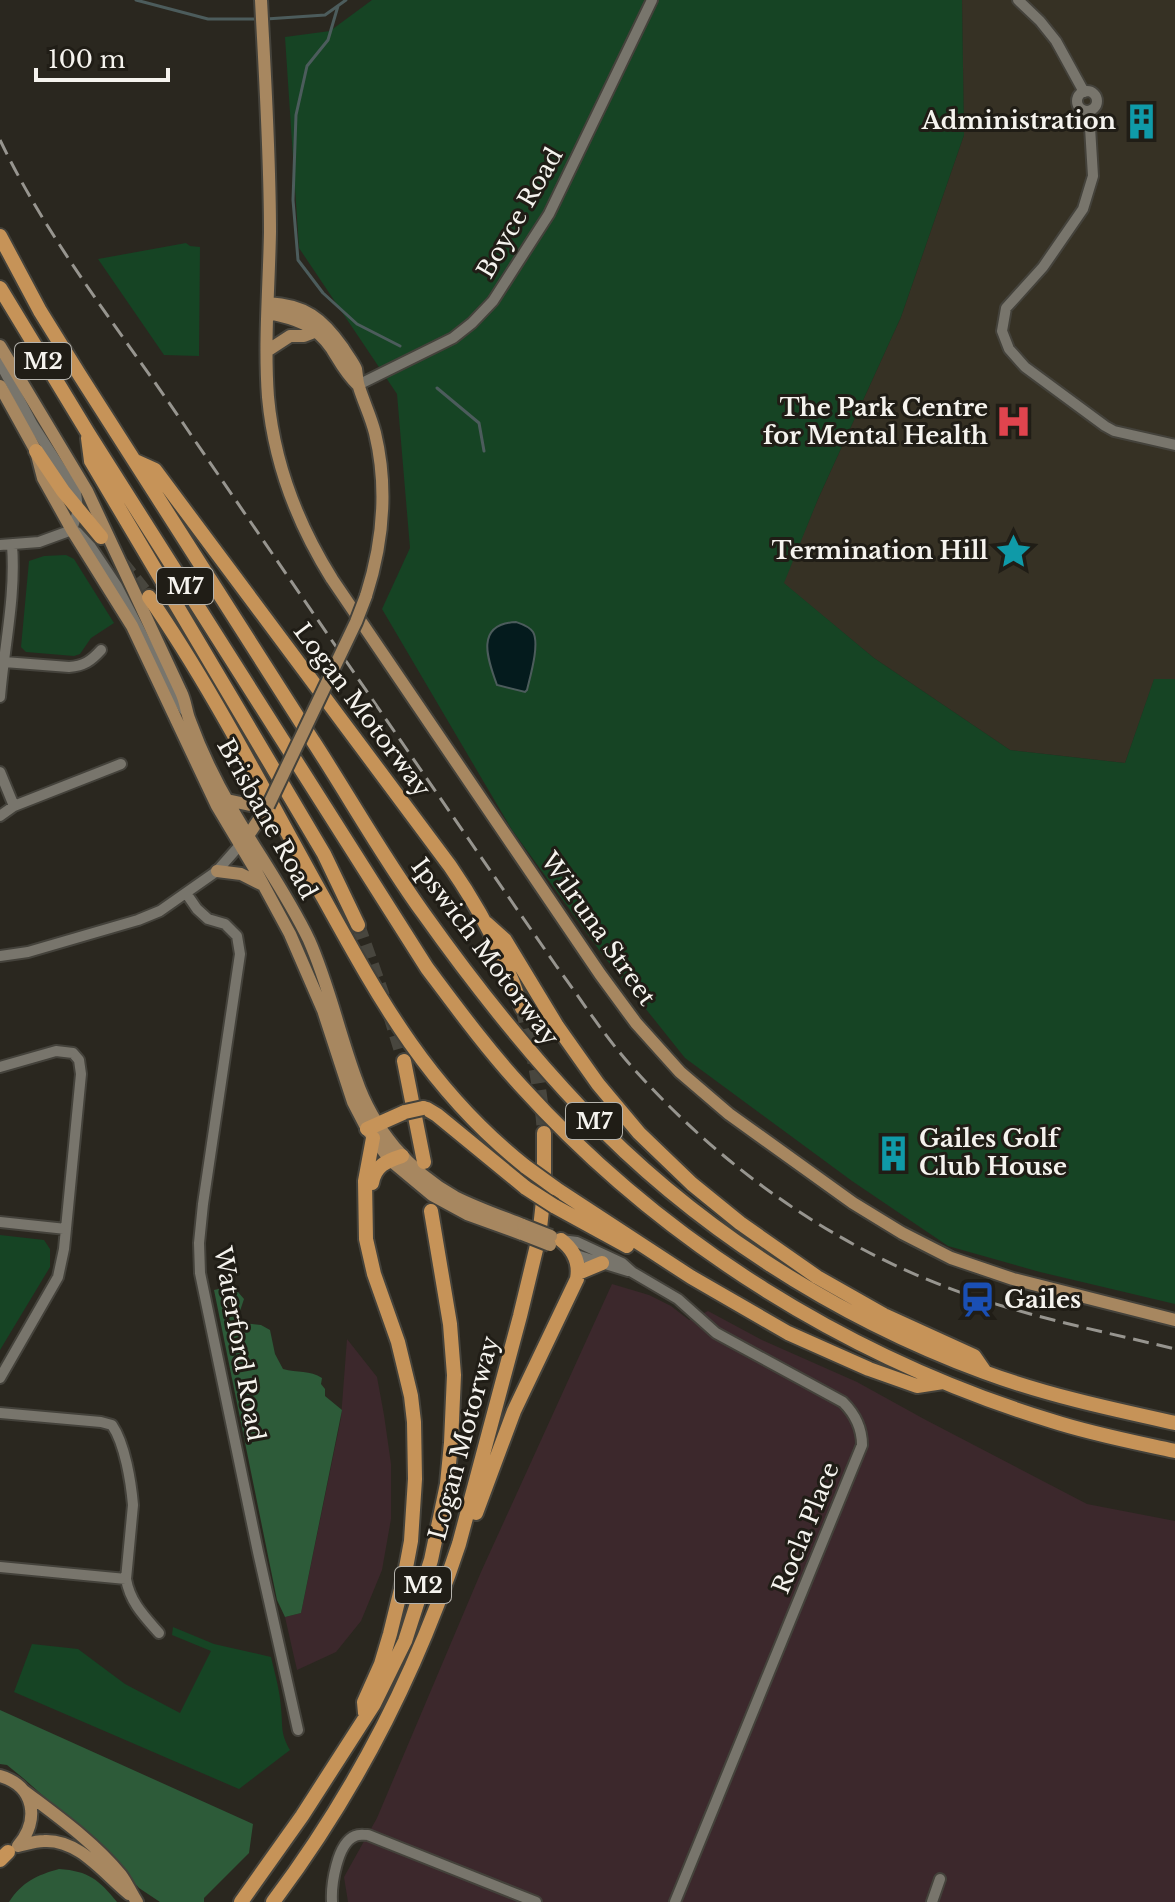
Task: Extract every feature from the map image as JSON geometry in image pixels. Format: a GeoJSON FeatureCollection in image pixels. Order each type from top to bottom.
{"type":"FeatureCollection","features":[{"type":"Feature","properties":{"kind":"highway","name":"Ipswich Motorway"},"geometry":{"type":"LineString","coordinates":[[0,236],[40,311],[422,912],[492,1006],[585,1112],[650,1173],[718,1228],[821,1295],[883,1328],[985,1372],[1085,1402],[1175,1423]]}},
{"type":"Feature","properties":{"kind":"highway","name":"Ipswich Motorway"},"geometry":{"type":"LineString","coordinates":[[0,288],[88,433],[427,968],[521,1087],[620,1183],[660,1216],[737,1272],[811,1319],[943,1382],[1054,1422],[1175,1451]]}},
{"type":"Feature","properties":{"kind":"highway","name":"M2"},"geometry":{"type":"LineString","coordinates":[[88,433],[91,461],[324,854],[358,925]]}},
{"type":"Feature","properties":{"kind":"highway"},"geometry":{"type":"LineString","coordinates":[[36,451],[101,537]]}},
{"type":"Feature","properties":{"kind":"highway","name":"Logan Motorway"},"geometry":{"type":"LineString","coordinates":[[135,461],[155,470],[442,854],[486,923],[506,963],[522,1008]]}},
{"type":"Feature","properties":{"kind":"highway"},"geometry":{"type":"LineString","coordinates":[[149,597],[190,660],[395,1023],[438,1081],[486,1133],[555,1188],[759,1317],[829,1352],[917,1386],[943,1382]]}},
{"type":"Feature","properties":{"kind":"highway"},"geometry":{"type":"LineString","coordinates":[[486,923],[505,940],[557,1026],[598,1084],[639,1133],[692,1184],[740,1223],[817,1277],[884,1315],[974,1356],[985,1372]]}},
{"type":"Feature","properties":{"kind":"highway"},"geometry":{"type":"LineString","coordinates":[[404,1061],[424,1162]]}},
{"type":"Feature","properties":{"kind":"highway"},"geometry":{"type":"LineString","coordinates":[[365,1718],[364,1702],[381,1664],[405,1573],[411,1541],[415,1479],[411,1396],[398,1342],[369,1255],[365,1225],[365,1181],[373,1130],[405,1112],[427,1109],[526,1188],[554,1206],[626,1246],[648,1249]]}},
{"type":"Feature","properties":{"kind":"highway","name":"Logan Motorway"},"geometry":{"type":"LineString","coordinates":[[273,1902],[334,1810],[390,1711],[432,1619],[459,1544],[539,1237],[544,1192],[544,1133]]}},
{"type":"Feature","properties":{"kind":"highway"},"geometry":{"type":"LineString","coordinates":[[365,1198],[376,1171],[396,1158]]}},
{"type":"Feature","properties":{"kind":"highway","name":"Logan Motorway"},"geometry":{"type":"LineString","coordinates":[[241,1902],[365,1718],[409,1630],[431,1560],[447,1484],[454,1407],[453,1350],[431,1211]]}},
{"type":"Feature","properties":{"kind":"highway"},"geometry":{"type":"LineString","coordinates":[[459,1544],[468,1537],[514,1411],[578,1273],[573,1254],[554,1240]]}},
{"type":"Feature","properties":{"kind":"highway"},"geometry":{"type":"LineString","coordinates":[[578,1273],[602,1263]]}},
{"type":"Feature","properties":{"kind":"main road","name":"Wilruna Street"},"geometry":{"type":"LineString","coordinates":[[261,0],[269,176],[267,351],[270,417],[284,479],[299,520],[319,559],[600,974],[636,1023],[680,1072],[729,1114],[853,1203],[902,1233],[951,1258],[1013,1279],[1175,1320]]}},
{"type":"Feature","properties":{"kind":"main road"},"geometry":{"type":"LineString","coordinates":[[244,840],[264,808],[356,622],[378,550],[381,522],[382,476],[374,431],[358,385],[356,369],[338,342],[312,315],[297,307],[268,308]]}},
{"type":"Feature","properties":{"kind":"main road"},"geometry":{"type":"LineString","coordinates":[[268,308],[317,331],[358,385]]}},
{"type":"Feature","properties":{"kind":"main road"},"geometry":{"type":"LineString","coordinates":[[267,351],[290,336],[304,336],[317,331]]}},
{"type":"Feature","properties":{"kind":"main road","name":"Brisbane Road"},"geometry":{"type":"LineString","coordinates":[[0,346],[95,507],[186,703],[188,719],[263,885],[314,985],[347,1087],[373,1130],[396,1158],[454,1196],[522,1230],[554,1240]]}},
{"type":"Feature","properties":{"kind":"main road","name":"Brisbane Road"},"geometry":{"type":"LineString","coordinates":[[0,386],[36,451],[43,478],[132,626],[209,791],[291,907],[310,943],[373,1130]]}},
{"type":"Feature","properties":{"kind":"main road"},"geometry":{"type":"LineString","coordinates":[[227,800],[264,808]]}},
{"type":"Feature","properties":{"kind":"main road"},"geometry":{"type":"LineString","coordinates":[[217,871],[241,874],[263,885]]}},
{"type":"Feature","properties":{"kind":"main road"},"geometry":{"type":"LineString","coordinates":[[0,1776],[15,1783],[103,1856],[122,1876],[136,1901]]}},
{"type":"Feature","properties":{"kind":"main road"},"geometry":{"type":"LineString","coordinates":[[7,1853],[26,1836],[31,1825],[32,1813],[24,1791]]}},
{"type":"Feature","properties":{"kind":"main road"},"geometry":{"type":"LineString","coordinates":[[7,1853],[46,1840],[62,1844],[92,1859],[136,1901]]}},
{"type":"Feature","properties":{"kind":"street","name":"Boyce Road"},"geometry":{"type":"LineString","coordinates":[[358,385],[453,338],[493,301],[549,214],[652,0]]}},
{"type":"Feature","properties":{"kind":"street"},"geometry":{"type":"LineString","coordinates":[[1018,0],[1056,41],[1084,92],[1097,97],[1096,106],[1089,111],[1093,176],[1083,209],[1043,267],[1006,308],[1002,331],[1009,349],[1025,367],[1105,426],[1114,431],[1175,445]]}},
{"type":"Feature","properties":{"kind":"street"},"geometry":{"type":"LineString","coordinates":[[0,363],[33,425],[76,492],[78,510],[72,530]]}},
{"type":"Feature","properties":{"kind":"street"},"geometry":{"type":"LineString","coordinates":[[0,697],[13,560],[6,545],[48,539],[72,530],[91,547],[117,586],[188,719]]}},
{"type":"Feature","properties":{"kind":"street"},"geometry":{"type":"LineString","coordinates":[[4,662],[80,666],[92,660],[101,650]]}},
{"type":"Feature","properties":{"kind":"street"},"geometry":{"type":"LineString","coordinates":[[0,816],[14,806],[121,764]]}},
{"type":"Feature","properties":{"kind":"street"},"geometry":{"type":"LineString","coordinates":[[0,772],[14,806]]}},
{"type":"Feature","properties":{"kind":"street"},"geometry":{"type":"LineString","coordinates":[[0,956],[28,952],[160,911],[217,871],[244,840]]}},
{"type":"Feature","properties":{"kind":"street","name":"Waterford Road"},"geometry":{"type":"LineString","coordinates":[[186,893],[208,919],[225,924],[237,936],[240,954],[203,1204],[199,1262],[298,1730]]}},
{"type":"Feature","properties":{"kind":"street"},"geometry":{"type":"LineString","coordinates":[[0,1067],[56,1051],[73,1053],[79,1060],[81,1074],[66,1229],[58,1277],[0,1378]]}},
{"type":"Feature","properties":{"kind":"street"},"geometry":{"type":"LineString","coordinates":[[0,1222],[66,1229]]}},
{"type":"Feature","properties":{"kind":"street","name":"Rocla Place"},"geometry":{"type":"LineString","coordinates":[[554,1240],[577,1242],[622,1263],[678,1299],[716,1333],[843,1402],[854,1412],[862,1434],[862,1445],[675,1902]]}},
{"type":"Feature","properties":{"kind":"street","name":"Rocla Place"},"geometry":{"type":"LineString","coordinates":[[573,1254],[632,1272]]}},
{"type":"Feature","properties":{"kind":"street"},"geometry":{"type":"LineString","coordinates":[[0,1413],[112,1425],[119,1435],[132,1494],[126,1579],[128,1591],[159,1633]]}},
{"type":"Feature","properties":{"kind":"street"},"geometry":{"type":"LineString","coordinates":[[0,1567],[126,1579]]}},
{"type":"Feature","properties":{"kind":"street"},"geometry":{"type":"LineString","coordinates":[[332,1902],[333,1877],[338,1861],[351,1838],[360,1834],[536,1902]]}},
{"type":"Feature","properties":{"kind":"street"},"geometry":{"type":"LineString","coordinates":[[932,1902],[940,1879]]}},
{"type":"Feature","properties":{"kind":"shaded area","name":"The Park Centre for Mental Health"},"geometry":{"type":"Polygon","coordinates":[[[962,0],[1175,0],[1175,679],[1154,680],[1125,763],[1010,750],[874,658],[783,583],[901,317],[964,135],[962,0]]]}},
{"type":"Feature","properties":{"kind":"shaded area"},"geometry":{"type":"Polygon","coordinates":[[[612,1284],[649,1295],[689,1320],[708,1311],[762,1340],[857,1382],[1087,1504],[1175,1521],[1175,1902],[348,1902],[344,1877],[377,1818],[481,1572],[612,1284]]]}},
{"type":"Feature","properties":{"kind":"shaded area"},"geometry":{"type":"Polygon","coordinates":[[[347,1339],[377,1377],[391,1464],[391,1519],[382,1570],[361,1621],[336,1652],[297,1670],[285,1617],[301,1613],[341,1418],[347,1339]]]}},
{"type":"Feature","properties":{"kind":"green space"},"geometry":{"type":"Polygon","coordinates":[[[372,0],[962,0],[964,135],[901,317],[818,499],[784,583],[874,658],[1010,750],[1125,763],[1154,679],[1175,679],[1175,1304],[1040,1272],[948,1246],[852,1181],[685,1058],[602,954],[512,830],[382,609],[410,548],[397,394],[299,248],[285,37],[330,31],[372,0]]]}},
{"type":"Feature","properties":{"kind":"green space"},"geometry":{"type":"Polygon","coordinates":[[[186,243],[200,247],[199,356],[164,355],[98,259],[186,243]]]}},
{"type":"Feature","properties":{"kind":"green space"},"geometry":{"type":"Polygon","coordinates":[[[66,555],[74,559],[114,623],[91,638],[80,654],[74,656],[26,652],[21,647],[29,561],[44,556],[66,555]]]}},
{"type":"Feature","properties":{"kind":"green space"},"geometry":{"type":"Polygon","coordinates":[[[0,1235],[44,1240],[50,1249],[50,1267],[0,1350],[0,1235]]]}},
{"type":"Feature","properties":{"kind":"green space"},"geometry":{"type":"Polygon","coordinates":[[[223,1288],[238,1292],[244,1299],[239,1314],[244,1323],[261,1325],[270,1330],[275,1354],[283,1369],[322,1378],[325,1396],[342,1410],[301,1613],[285,1617],[277,1600],[214,1290],[223,1288]]]}},
{"type":"Feature","properties":{"kind":"green space"},"geometry":{"type":"Polygon","coordinates":[[[173,1627],[214,1644],[271,1657],[280,1695],[283,1734],[290,1750],[239,1789],[14,1692],[32,1644],[78,1649],[125,1684],[180,1713],[211,1651],[172,1635],[173,1627]]]}},
{"type":"Feature","properties":{"kind":"green space"},"geometry":{"type":"Polygon","coordinates":[[[0,1710],[253,1824],[249,1853],[204,1898],[204,1902],[160,1902],[139,1888],[101,1847],[23,1778],[7,1765],[0,1764],[0,1710]]]}},
{"type":"Feature","properties":{"kind":"green space"},"geometry":{"type":"Polygon","coordinates":[[[59,1869],[92,1878],[117,1902],[9,1902],[31,1880],[59,1869]]]}},
{"type":"Feature","properties":{"kind":"water"},"geometry":{"type":"Polygon","coordinates":[[[516,622],[530,628],[535,637],[534,661],[525,692],[497,685],[488,654],[487,644],[494,629],[516,622]]]}},
{"type":"Feature","properties":{"kind":"waterway"},"geometry":{"type":"LineString","coordinates":[[136,0],[208,19],[258,19]]}},
{"type":"Feature","properties":{"kind":"waterway"},"geometry":{"type":"LineString","coordinates":[[266,19],[325,15],[346,0]]}},
{"type":"Feature","properties":{"kind":"waterway"},"geometry":{"type":"LineString","coordinates":[[338,6],[328,40],[307,66],[296,115],[293,200],[298,260],[323,293],[357,324],[400,346]]}},
{"type":"Feature","properties":{"kind":"waterway"},"geometry":{"type":"LineString","coordinates":[[437,388],[479,423],[484,451]]}},
{"type":"Feature","properties":{"kind":"tunnel"},"geometry":{"type":"LineString","coordinates":[[122,563],[149,597]]}},
{"type":"Feature","properties":{"kind":"tunnel"},"geometry":{"type":"LineString","coordinates":[[358,925],[383,996]]}},
{"type":"Feature","properties":{"kind":"tunnel"},"geometry":{"type":"LineString","coordinates":[[522,1008],[536,1070],[544,1133]]}},
{"type":"Feature","properties":{"kind":"tunnel"},"geometry":{"type":"LineString","coordinates":[[390,1015],[404,1061]]}},
{"type":"Feature","properties":{"kind":"railway"},"geometry":{"type":"LineString","coordinates":[[0,140],[41,216],[88,288],[464,833],[599,1026],[663,1100],[743,1172],[787,1204],[880,1258],[929,1280],[1004,1307],[1175,1349]]}},
{"type":"Feature","properties":{"kind":"place","name":"Administration"},"geometry":{"type":"Point","coordinates":[1142,121]}},
{"type":"Feature","properties":{"kind":"place","name":"The Park Centre for Mental Health"},"geometry":{"type":"Point","coordinates":[1014,422]}},
{"type":"Feature","properties":{"kind":"place","name":"Termination Hill"},"geometry":{"type":"Point","coordinates":[1014,551]}},
{"type":"Feature","properties":{"kind":"place","name":"Gailes Golf Club House"},"geometry":{"type":"Point","coordinates":[893,1153]}},
{"type":"Feature","properties":{"kind":"place","name":"Gailes"},"geometry":{"type":"Point","coordinates":[978,1300]}}]}
